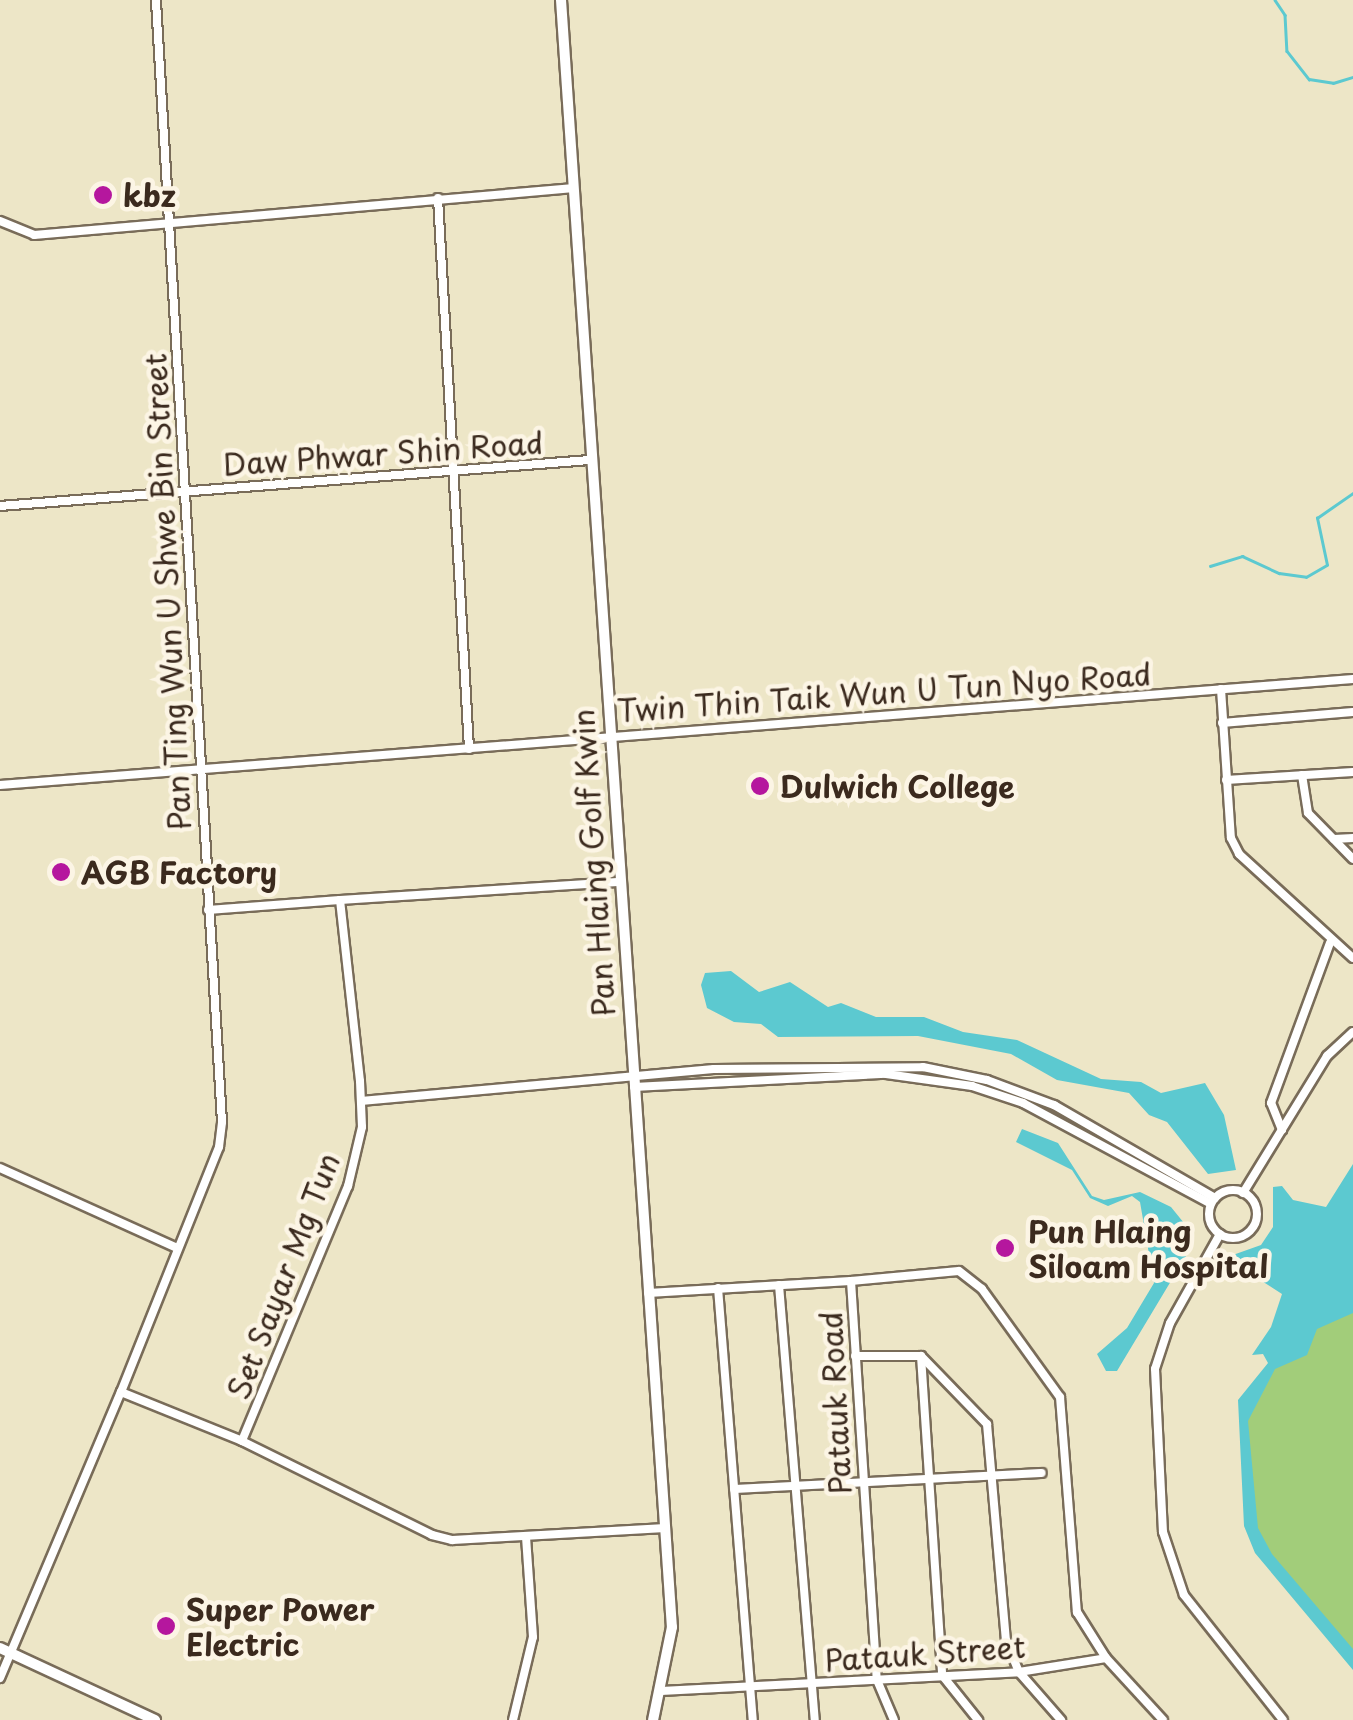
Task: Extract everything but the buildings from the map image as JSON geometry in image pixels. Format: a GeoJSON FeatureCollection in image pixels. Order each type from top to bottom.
{"type":"FeatureCollection","features":[{"type":"Feature","properties":{"kind":"street","name":"Pan Ting Wun U Shwe Bin Street"},"geometry":{"type":"LineString","coordinates":[[0,1678],[5,1651],[121,1392],[219,1147],[222,1122],[156,0]]}},
{"type":"Feature","properties":{"kind":"street","name":"Pan Hlaing Golf Kwin"},"geometry":{"type":"LineString","coordinates":[[561,0],[617,882],[672,1627],[654,1720]]}},
{"type":"Feature","properties":{"kind":"street"},"geometry":{"type":"LineString","coordinates":[[0,221],[34,234],[574,188]]}},
{"type":"Feature","properties":{"kind":"street"},"geometry":{"type":"LineString","coordinates":[[438,198],[469,749]]}},
{"type":"Feature","properties":{"kind":"street","name":"Daw Phwar Shin Road"},"geometry":{"type":"LineString","coordinates":[[0,506],[590,460]]}},
{"type":"Feature","properties":{"kind":"street","name":"Twin Thin Taik Wun U Tun Nyo Road"},"geometry":{"type":"LineString","coordinates":[[0,785],[1353,679]]}},
{"type":"Feature","properties":{"kind":"street"},"geometry":{"type":"LineString","coordinates":[[1221,689],[1231,838],[1239,854],[1330,943],[1353,958]]}},
{"type":"Feature","properties":{"kind":"street"},"geometry":{"type":"LineString","coordinates":[[1222,723],[1353,712]]}},
{"type":"Feature","properties":{"kind":"street"},"geometry":{"type":"LineString","coordinates":[[1226,780],[1353,772]]}},
{"type":"Feature","properties":{"kind":"street"},"geometry":{"type":"LineString","coordinates":[[1302,775],[1308,813],[1353,859]]}},
{"type":"Feature","properties":{"kind":"street"},"geometry":{"type":"LineString","coordinates":[[1334,840],[1353,838]]}},
{"type":"Feature","properties":{"kind":"street"},"geometry":{"type":"LineString","coordinates":[[208,910],[617,882]]}},
{"type":"Feature","properties":{"kind":"street","name":"Set Sayar Mg Tun"},"geometry":{"type":"LineString","coordinates":[[242,1441],[348,1186],[362,1126],[340,900]]}},
{"type":"Feature","properties":{"kind":"street"},"geometry":{"type":"LineString","coordinates":[[1282,1130],[1271,1103],[1330,943]]}},
{"type":"Feature","properties":{"kind":"street"},"geometry":{"type":"LineString","coordinates":[[361,1101],[634,1082],[886,1074],[972,1086],[1029,1106],[1213,1201],[1243,1193],[1328,1056],[1353,1032]]}},
{"type":"Feature","properties":{"kind":"street"},"geometry":{"type":"LineString","coordinates":[[0,1168],[177,1248]]}},
{"type":"Feature","properties":{"kind":"street"},"geometry":{"type":"LineString","coordinates":[[1213,1201],[1210,1220],[1220,1234],[1240,1237],[1255,1224],[1257,1210],[1243,1193]]}},
{"type":"Feature","properties":{"kind":"street"},"geometry":{"type":"LineString","coordinates":[[1220,1234],[1170,1323],[1155,1370],[1163,1532],[1184,1595],[1283,1720]]}},
{"type":"Feature","properties":{"kind":"street"},"geometry":{"type":"LineString","coordinates":[[850,1281],[959,1271],[982,1289],[1060,1397],[1077,1612],[1106,1658],[1163,1720]]}},
{"type":"Feature","properties":{"kind":"street","name":"Patauk Road"},"geometry":{"type":"LineString","coordinates":[[648,1293],[850,1281],[878,1680],[894,1720]]}},
{"type":"Feature","properties":{"kind":"street"},"geometry":{"type":"LineString","coordinates":[[779,1286],[815,1720]]}},
{"type":"Feature","properties":{"kind":"street"},"geometry":{"type":"LineString","coordinates":[[718,1288],[754,1720]]}},
{"type":"Feature","properties":{"kind":"street"},"geometry":{"type":"LineString","coordinates":[[855,1356],[920,1356],[986,1424],[1006,1640],[1019,1672],[1061,1720]]}},
{"type":"Feature","properties":{"kind":"street"},"geometry":{"type":"LineString","coordinates":[[920,1356],[942,1674],[978,1720]]}},
{"type":"Feature","properties":{"kind":"street"},"geometry":{"type":"LineString","coordinates":[[121,1392],[242,1441],[432,1535],[526,1536],[666,1528]]}},
{"type":"Feature","properties":{"kind":"street"},"geometry":{"type":"LineString","coordinates":[[734,1489],[927,1482],[1042,1473]]}},
{"type":"Feature","properties":{"kind":"street"},"geometry":{"type":"LineString","coordinates":[[513,1720],[532,1637],[526,1536]]}},
{"type":"Feature","properties":{"kind":"street"},"geometry":{"type":"LineString","coordinates":[[5,1651],[155,1720]]}},
{"type":"Feature","properties":{"kind":"street","name":"Patauk Street"},"geometry":{"type":"LineString","coordinates":[[661,1691],[1019,1672],[1106,1658]]}},
{"type":"Feature","properties":{"kind":"green space"},"geometry":{"type":"Polygon","coordinates":[[[1299,1302],[1353,1306],[1353,1659],[1263,1551],[1246,1503],[1243,1425],[1299,1302]]]}},
{"type":"Feature","properties":{"kind":"water"},"geometry":{"type":"Polygon","coordinates":[[[731,971],[759,992],[790,982],[828,1007],[841,1003],[876,1017],[924,1017],[963,1032],[1017,1040],[1101,1079],[1141,1082],[1161,1093],[1205,1083],[1224,1115],[1236,1170],[1208,1174],[1167,1122],[1149,1115],[1129,1093],[1057,1080],[1011,1054],[918,1036],[778,1037],[761,1024],[734,1022],[707,1008],[701,985],[705,973],[731,971]]]}},
{"type":"Feature","properties":{"kind":"water"},"geometry":{"type":"Polygon","coordinates":[[[1022,1129],[1058,1143],[1092,1196],[1104,1200],[1140,1192],[1171,1207],[1188,1228],[1186,1256],[1117,1371],[1106,1371],[1097,1354],[1127,1328],[1154,1283],[1140,1202],[1132,1196],[1108,1206],[1090,1198],[1072,1170],[1016,1142],[1022,1129]]]}},
{"type":"Feature","properties":{"kind":"water"},"geometry":{"type":"Polygon","coordinates":[[[1353,1164],[1353,1313],[1317,1329],[1307,1355],[1275,1369],[1248,1421],[1258,1528],[1272,1554],[1353,1649],[1353,1670],[1255,1553],[1244,1526],[1238,1400],[1268,1363],[1263,1354],[1252,1355],[1271,1327],[1282,1294],[1246,1271],[1220,1272],[1230,1256],[1261,1245],[1273,1227],[1273,1187],[1282,1186],[1293,1200],[1326,1207],[1353,1164]]]}},
{"type":"Feature","properties":{"kind":"waterway"},"geometry":{"type":"LineString","coordinates":[[1275,0],[1285,15],[1287,51],[1309,79],[1333,83],[1353,77]]}},
{"type":"Feature","properties":{"kind":"waterway"},"geometry":{"type":"LineString","coordinates":[[1210,566],[1242,556],[1279,573],[1306,577],[1327,565],[1317,518],[1353,493]]}},
{"type":"Feature","properties":{"kind":"place","name":"kbz"},"geometry":{"type":"Point","coordinates":[103,195]}},
{"type":"Feature","properties":{"kind":"place","name":"Dulwich College"},"geometry":{"type":"Point","coordinates":[760,786]}},
{"type":"Feature","properties":{"kind":"place","name":"AGB Factory"},"geometry":{"type":"Point","coordinates":[61,872]}},
{"type":"Feature","properties":{"kind":"place","name":"Pun Hlaing Siloam Hospital"},"geometry":{"type":"Point","coordinates":[1005,1248]}},
{"type":"Feature","properties":{"kind":"place","name":"Super Power Electric"},"geometry":{"type":"Point","coordinates":[166,1626]}}]}
